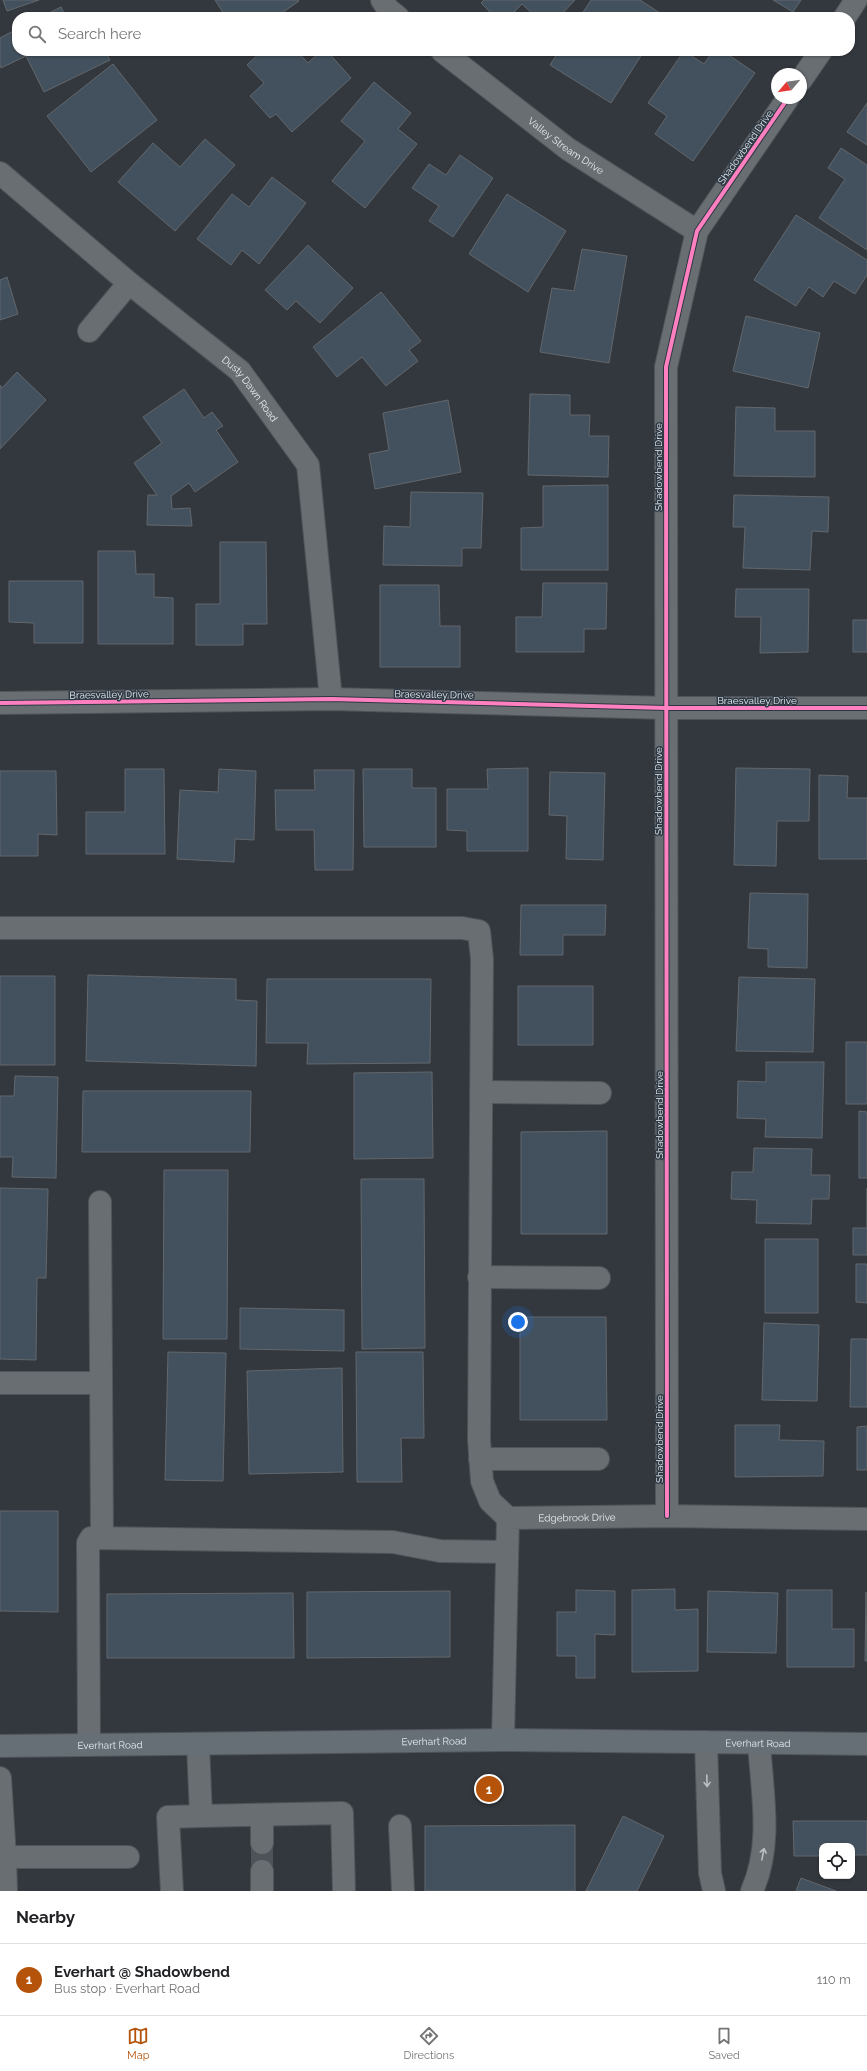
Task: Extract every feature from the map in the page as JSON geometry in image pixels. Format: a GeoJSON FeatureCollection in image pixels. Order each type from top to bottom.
{"type":"FeatureCollection","features":[{"type":"Feature","properties":{"kind":"main road","name":"Everhart Road"},"geometry":{"type":"LineString","coordinates":[[0,1746],[503,1740],[867,1744]]}},
{"type":"Feature","properties":{"kind":"street"},"geometry":{"type":"LineString","coordinates":[[382,0],[392,12]]}},
{"type":"Feature","properties":{"kind":"street"},"geometry":{"type":"LineString","coordinates":[[848,12],[856,0]]}},
{"type":"Feature","properties":{"kind":"street","name":"Valley Stream Drive"},"geometry":{"type":"LineString","coordinates":[[448,56],[568,150],[697,231]]}},
{"type":"Feature","properties":{"kind":"street"},"geometry":{"type":"LineString","coordinates":[[807,71],[818,56]]}},
{"type":"Feature","properties":{"kind":"street","name":"Shadowbend Drive"},"geometry":{"type":"LineString","coordinates":[[667,1516],[666,366],[697,231],[784,104]]}},
{"type":"Feature","properties":{"kind":"street","name":"Dusty Dawn Road"},"geometry":{"type":"LineString","coordinates":[[0,173],[129,283],[240,371],[308,465],[331,699]]}},
{"type":"Feature","properties":{"kind":"street"},"geometry":{"type":"LineString","coordinates":[[89,331],[129,283]]}},
{"type":"Feature","properties":{"kind":"street","name":"Braesvalley Drive"},"geometry":{"type":"LineString","coordinates":[[0,703],[331,699],[666,708],[867,708]]}},
{"type":"Feature","properties":{"kind":"street"},"geometry":{"type":"LineString","coordinates":[[0,928],[462,928],[478,930],[481,934],[478,1440],[482,1481],[490,1501],[508,1518],[503,1740]]}},
{"type":"Feature","properties":{"kind":"street"},"geometry":{"type":"LineString","coordinates":[[481,1092],[600,1093]]}},
{"type":"Feature","properties":{"kind":"street"},"geometry":{"type":"LineString","coordinates":[[100,1202],[102,1538]]}},
{"type":"Feature","properties":{"kind":"street"},"geometry":{"type":"LineString","coordinates":[[480,1277],[599,1278]]}},
{"type":"Feature","properties":{"kind":"street"},"geometry":{"type":"LineString","coordinates":[[0,1383],[101,1384]]}},
{"type":"Feature","properties":{"kind":"street"},"geometry":{"type":"LineString","coordinates":[[480,1459],[598,1459]]}},
{"type":"Feature","properties":{"kind":"street","name":"Edgebrook Drive"},"geometry":{"type":"LineString","coordinates":[[508,1518],[667,1516],[867,1519]]}},
{"type":"Feature","properties":{"kind":"street"},"geometry":{"type":"LineString","coordinates":[[89,1745],[88,1543],[91,1538],[393,1542],[440,1551],[508,1552]]}},
{"type":"Feature","properties":{"kind":"street"},"geometry":{"type":"LineString","coordinates":[[706,1742],[710,1873],[714,1891]]}},
{"type":"Feature","properties":{"kind":"street"},"geometry":{"type":"LineString","coordinates":[[752,1891],[758,1877],[765,1842],[760,1743]]}},
{"type":"Feature","properties":{"kind":"street"},"geometry":{"type":"LineString","coordinates":[[198,1744],[201,1816]]}},
{"type":"Feature","properties":{"kind":"street"},"geometry":{"type":"LineString","coordinates":[[0,1778],[6,1891]]}},
{"type":"Feature","properties":{"kind":"street"},"geometry":{"type":"LineString","coordinates":[[172,1891],[168,1817],[342,1813],[344,1891]]}},
{"type":"Feature","properties":{"kind":"street"},"geometry":{"type":"LineString","coordinates":[[262,1815],[262,1843]]}},
{"type":"Feature","properties":{"kind":"street"},"geometry":{"type":"LineString","coordinates":[[400,1826],[403,1891]]}},
{"type":"Feature","properties":{"kind":"street"},"geometry":{"type":"LineString","coordinates":[[5,1857],[128,1857]]}},
{"type":"Feature","properties":{"kind":"building"},"geometry":{"type":"Polygon","coordinates":[[[3,0],[39,0],[7,11],[3,0]]]}},
{"type":"Feature","properties":{"kind":"building"},"geometry":{"type":"Polygon","coordinates":[[[215,0],[299,1],[283,12],[223,12],[215,0]]]}},
{"type":"Feature","properties":{"kind":"building"},"geometry":{"type":"Polygon","coordinates":[[[484,0],[575,0],[564,12],[531,12],[522,4],[514,12],[490,12],[481,3],[484,0]]]}},
{"type":"Feature","properties":{"kind":"building"},"geometry":{"type":"Polygon","coordinates":[[[591,0],[640,0],[658,12],[583,12],[591,0]]]}},
{"type":"Feature","properties":{"kind":"building"},"geometry":{"type":"Polygon","coordinates":[[[773,0],[801,0],[793,12],[773,0]]]}},
{"type":"Feature","properties":{"kind":"building"},"geometry":{"type":"Polygon","coordinates":[[[61,7],[64,12],[51,12],[61,7]]]}},
{"type":"Feature","properties":{"kind":"building"},"geometry":{"type":"Polygon","coordinates":[[[12,32],[12,56],[26,56],[1,68],[0,38],[12,32]]]}},
{"type":"Feature","properties":{"kind":"building"},"geometry":{"type":"Polygon","coordinates":[[[26,56],[108,56],[110,60],[44,92],[26,56]]]}},
{"type":"Feature","properties":{"kind":"building"},"geometry":{"type":"Polygon","coordinates":[[[257,56],[302,56],[308,63],[316,56],[331,56],[351,78],[292,132],[276,114],[270,118],[250,96],[264,83],[247,65],[257,56]]]}},
{"type":"Feature","properties":{"kind":"building"},"geometry":{"type":"Polygon","coordinates":[[[556,56],[641,56],[611,103],[550,65],[556,56]]]}},
{"type":"Feature","properties":{"kind":"building"},"geometry":{"type":"Polygon","coordinates":[[[681,56],[692,56],[704,64],[710,56],[730,56],[755,73],[693,161],[655,134],[667,116],[648,103],[681,56]]]}},
{"type":"Feature","properties":{"kind":"building"},"geometry":{"type":"Polygon","coordinates":[[[113,64],[157,120],[91,172],[47,116],[113,64]]]}},
{"type":"Feature","properties":{"kind":"building"},"geometry":{"type":"Polygon","coordinates":[[[374,82],[411,113],[398,129],[417,144],[365,208],[332,181],[365,141],[341,121],[374,82]]]}},
{"type":"Feature","properties":{"kind":"building"},"geometry":{"type":"Polygon","coordinates":[[[867,103],[867,145],[847,132],[867,103]]]}},
{"type":"Feature","properties":{"kind":"building"},"geometry":{"type":"Polygon","coordinates":[[[205,139],[235,165],[175,231],[118,182],[153,143],[180,167],[205,139]]]}},
{"type":"Feature","properties":{"kind":"building"},"geometry":{"type":"Polygon","coordinates":[[[841,148],[867,165],[867,250],[819,218],[845,179],[828,168],[841,148]]]}},
{"type":"Feature","properties":{"kind":"building"},"geometry":{"type":"Polygon","coordinates":[[[460,155],[493,178],[453,237],[429,221],[439,206],[412,188],[429,164],[446,175],[460,155]]]}},
{"type":"Feature","properties":{"kind":"building"},"geometry":{"type":"Polygon","coordinates":[[[272,177],[306,203],[259,264],[242,250],[231,265],[197,239],[232,194],[249,207],[272,177]]]}},
{"type":"Feature","properties":{"kind":"building"},"geometry":{"type":"Polygon","coordinates":[[[507,194],[566,231],[528,292],[469,254],[507,194]]]}},
{"type":"Feature","properties":{"kind":"building"},"geometry":{"type":"Polygon","coordinates":[[[796,215],[867,260],[867,275],[855,294],[834,281],[823,297],[809,287],[796,306],[754,280],[796,215]]]}},
{"type":"Feature","properties":{"kind":"building"},"geometry":{"type":"Polygon","coordinates":[[[308,245],[353,288],[320,323],[296,301],[287,310],[265,290],[308,245]]]}},
{"type":"Feature","properties":{"kind":"building"},"geometry":{"type":"Polygon","coordinates":[[[582,249],[627,256],[609,363],[540,352],[552,288],[574,291],[582,249]]]}},
{"type":"Feature","properties":{"kind":"building"},"geometry":{"type":"Polygon","coordinates":[[[7,277],[18,314],[0,320],[0,280],[7,277]]]}},
{"type":"Feature","properties":{"kind":"building"},"geometry":{"type":"Polygon","coordinates":[[[381,292],[421,341],[409,350],[418,361],[386,386],[362,357],[337,377],[313,347],[381,292]]]}},
{"type":"Feature","properties":{"kind":"building"},"geometry":{"type":"Polygon","coordinates":[[[746,316],[820,333],[808,388],[733,371],[746,316]]]}},
{"type":"Feature","properties":{"kind":"building"},"geometry":{"type":"Polygon","coordinates":[[[17,372],[46,400],[0,449],[0,385],[2,388],[17,372]]]}},
{"type":"Feature","properties":{"kind":"building"},"geometry":{"type":"Polygon","coordinates":[[[184,389],[204,418],[212,412],[223,426],[216,430],[238,462],[195,492],[189,483],[171,496],[172,509],[190,508],[192,526],[147,525],[148,495],[157,495],[134,463],[162,443],[143,417],[184,389]]]}},
{"type":"Feature","properties":{"kind":"building"},"geometry":{"type":"Polygon","coordinates":[[[530,394],[570,395],[570,415],[590,415],[589,436],[609,436],[608,477],[528,475],[530,394]]]}},
{"type":"Feature","properties":{"kind":"building"},"geometry":{"type":"Polygon","coordinates":[[[448,400],[461,472],[375,489],[369,454],[389,450],[383,413],[448,400]]]}},
{"type":"Feature","properties":{"kind":"building"},"geometry":{"type":"Polygon","coordinates":[[[736,407],[775,408],[775,431],[815,431],[815,477],[734,476],[736,407]]]}},
{"type":"Feature","properties":{"kind":"building"},"geometry":{"type":"Polygon","coordinates":[[[608,485],[608,570],[521,570],[521,528],[543,527],[543,486],[608,485]]]}},
{"type":"Feature","properties":{"kind":"building"},"geometry":{"type":"Polygon","coordinates":[[[411,492],[483,493],[481,548],[462,548],[462,566],[383,565],[384,526],[410,527],[411,492]]]}},
{"type":"Feature","properties":{"kind":"building"},"geometry":{"type":"Polygon","coordinates":[[[734,495],[829,497],[828,532],[812,531],[810,570],[743,568],[745,527],[733,527],[734,495]]]}},
{"type":"Feature","properties":{"kind":"building"},"geometry":{"type":"Polygon","coordinates":[[[220,542],[266,542],[267,624],[243,624],[243,645],[196,645],[196,604],[220,604],[220,542]]]}},
{"type":"Feature","properties":{"kind":"building"},"geometry":{"type":"Polygon","coordinates":[[[98,551],[135,551],[136,574],[154,574],[154,597],[173,598],[173,644],[98,644],[98,551]]]}},
{"type":"Feature","properties":{"kind":"building"},"geometry":{"type":"Polygon","coordinates":[[[9,581],[83,581],[83,643],[34,643],[34,623],[9,622],[9,581]]]}},
{"type":"Feature","properties":{"kind":"building"},"geometry":{"type":"Polygon","coordinates":[[[543,583],[607,583],[606,629],[584,629],[584,652],[516,652],[516,617],[542,617],[543,583]]]}},
{"type":"Feature","properties":{"kind":"building"},"geometry":{"type":"Polygon","coordinates":[[[380,585],[439,585],[440,626],[460,626],[460,667],[380,667],[380,585]]]}},
{"type":"Feature","properties":{"kind":"building"},"geometry":{"type":"Polygon","coordinates":[[[736,589],[809,589],[808,652],[760,653],[761,617],[735,617],[736,589]]]}},
{"type":"Feature","properties":{"kind":"building"},"geometry":{"type":"Polygon","coordinates":[[[853,620],[867,620],[867,652],[853,652],[853,620]]]}},
{"type":"Feature","properties":{"kind":"building"},"geometry":{"type":"Polygon","coordinates":[[[528,768],[528,851],[467,851],[467,831],[447,830],[447,789],[488,789],[487,769],[528,768]]]}},
{"type":"Feature","properties":{"kind":"building"},"geometry":{"type":"Polygon","coordinates":[[[736,768],[810,769],[809,821],[777,821],[776,866],[734,865],[736,768]]]}},
{"type":"Feature","properties":{"kind":"building"},"geometry":{"type":"Polygon","coordinates":[[[125,769],[164,769],[165,854],[86,854],[86,812],[125,812],[125,769]]]}},
{"type":"Feature","properties":{"kind":"building"},"geometry":{"type":"Polygon","coordinates":[[[219,769],[256,771],[254,840],[235,839],[234,862],[177,859],[180,790],[218,792],[219,769]]]}},
{"type":"Feature","properties":{"kind":"building"},"geometry":{"type":"Polygon","coordinates":[[[363,769],[412,769],[412,788],[436,788],[436,847],[364,847],[363,769]]]}},
{"type":"Feature","properties":{"kind":"building"},"geometry":{"type":"Polygon","coordinates":[[[314,770],[354,770],[353,870],[315,870],[314,830],[276,830],[275,790],[315,790],[314,770]]]}},
{"type":"Feature","properties":{"kind":"building"},"geometry":{"type":"Polygon","coordinates":[[[0,771],[56,771],[57,835],[38,834],[38,856],[0,856],[0,771]]]}},
{"type":"Feature","properties":{"kind":"building"},"geometry":{"type":"Polygon","coordinates":[[[550,772],[605,773],[603,860],[566,859],[567,816],[549,815],[550,772]]]}},
{"type":"Feature","properties":{"kind":"building"},"geometry":{"type":"Polygon","coordinates":[[[819,775],[848,776],[847,798],[867,798],[867,859],[819,859],[819,775]]]}},
{"type":"Feature","properties":{"kind":"building"},"geometry":{"type":"Polygon","coordinates":[[[750,893],[808,894],[807,968],[768,967],[768,949],[748,948],[750,893]]]}},
{"type":"Feature","properties":{"kind":"building"},"geometry":{"type":"Polygon","coordinates":[[[521,905],[606,905],[605,935],[563,935],[563,955],[520,955],[521,905]]]}},
{"type":"Feature","properties":{"kind":"building"},"geometry":{"type":"Polygon","coordinates":[[[88,975],[236,979],[236,1000],[257,1001],[256,1066],[86,1061],[88,975]]]}},
{"type":"Feature","properties":{"kind":"building"},"geometry":{"type":"Polygon","coordinates":[[[0,976],[55,976],[55,1065],[0,1065],[0,976]]]}},
{"type":"Feature","properties":{"kind":"building"},"geometry":{"type":"Polygon","coordinates":[[[739,977],[815,979],[813,1052],[736,1051],[739,977]]]}},
{"type":"Feature","properties":{"kind":"building"},"geometry":{"type":"Polygon","coordinates":[[[267,979],[431,979],[430,1063],[307,1064],[308,1043],[266,1043],[267,979]]]}},
{"type":"Feature","properties":{"kind":"building"},"geometry":{"type":"Polygon","coordinates":[[[518,986],[593,986],[593,1045],[518,1045],[518,986]]]}},
{"type":"Feature","properties":{"kind":"building"},"geometry":{"type":"Polygon","coordinates":[[[846,1042],[867,1042],[867,1104],[846,1104],[846,1042]]]}},
{"type":"Feature","properties":{"kind":"building"},"geometry":{"type":"Polygon","coordinates":[[[766,1062],[824,1062],[822,1138],[765,1137],[766,1119],[737,1118],[738,1081],[766,1082],[766,1062]]]}},
{"type":"Feature","properties":{"kind":"building"},"geometry":{"type":"Polygon","coordinates":[[[432,1072],[433,1158],[354,1159],[354,1073],[432,1072]]]}},
{"type":"Feature","properties":{"kind":"building"},"geometry":{"type":"Polygon","coordinates":[[[15,1076],[58,1077],[56,1178],[12,1177],[13,1157],[0,1157],[0,1096],[14,1096],[15,1076]]]}},
{"type":"Feature","properties":{"kind":"building"},"geometry":{"type":"Polygon","coordinates":[[[83,1091],[251,1091],[250,1152],[82,1152],[83,1091]]]}},
{"type":"Feature","properties":{"kind":"building"},"geometry":{"type":"Polygon","coordinates":[[[859,1111],[867,1112],[867,1178],[859,1178],[859,1111]]]}},
{"type":"Feature","properties":{"kind":"building"},"geometry":{"type":"Polygon","coordinates":[[[607,1131],[607,1234],[521,1234],[521,1132],[607,1131]]]}},
{"type":"Feature","properties":{"kind":"building"},"geometry":{"type":"Polygon","coordinates":[[[754,1148],[812,1149],[811,1175],[830,1175],[829,1199],[812,1199],[811,1224],[756,1223],[757,1200],[731,1199],[732,1172],[753,1172],[754,1148]]]}},
{"type":"Feature","properties":{"kind":"building"},"geometry":{"type":"Polygon","coordinates":[[[164,1170],[228,1170],[227,1339],[163,1339],[164,1170]]]}},
{"type":"Feature","properties":{"kind":"building"},"geometry":{"type":"Polygon","coordinates":[[[361,1179],[424,1179],[425,1348],[362,1349],[361,1179]]]}},
{"type":"Feature","properties":{"kind":"building"},"geometry":{"type":"Polygon","coordinates":[[[0,1188],[48,1189],[46,1278],[37,1278],[36,1360],[0,1359],[0,1188]]]}},
{"type":"Feature","properties":{"kind":"building"},"geometry":{"type":"Polygon","coordinates":[[[853,1228],[867,1228],[867,1255],[853,1255],[853,1228]]]}},
{"type":"Feature","properties":{"kind":"building"},"geometry":{"type":"Polygon","coordinates":[[[765,1239],[818,1239],[818,1313],[765,1313],[765,1239]]]}},
{"type":"Feature","properties":{"kind":"building"},"geometry":{"type":"Polygon","coordinates":[[[856,1264],[867,1264],[867,1303],[856,1302],[856,1264]]]}},
{"type":"Feature","properties":{"kind":"building"},"geometry":{"type":"Polygon","coordinates":[[[240,1308],[344,1310],[344,1351],[240,1349],[240,1308]]]}},
{"type":"Feature","properties":{"kind":"building"},"geometry":{"type":"Polygon","coordinates":[[[520,1317],[606,1317],[607,1420],[520,1420],[520,1317]]]}},
{"type":"Feature","properties":{"kind":"building"},"geometry":{"type":"Polygon","coordinates":[[[764,1323],[819,1325],[817,1401],[762,1400],[764,1323]]]}},
{"type":"Feature","properties":{"kind":"building"},"geometry":{"type":"Polygon","coordinates":[[[851,1339],[867,1339],[867,1407],[850,1407],[851,1339]]]}},
{"type":"Feature","properties":{"kind":"building"},"geometry":{"type":"Polygon","coordinates":[[[168,1352],[226,1353],[223,1481],[165,1480],[168,1352]]]}},
{"type":"Feature","properties":{"kind":"building"},"geometry":{"type":"Polygon","coordinates":[[[356,1352],[423,1352],[424,1438],[401,1438],[402,1482],[357,1482],[356,1352]]]}},
{"type":"Feature","properties":{"kind":"building"},"geometry":{"type":"Polygon","coordinates":[[[342,1368],[343,1472],[249,1474],[247,1371],[342,1368]]]}},
{"type":"Feature","properties":{"kind":"building"},"geometry":{"type":"Polygon","coordinates":[[[735,1425],[780,1425],[779,1440],[824,1441],[823,1476],[735,1477],[735,1425]]]}},
{"type":"Feature","properties":{"kind":"building"},"geometry":{"type":"Polygon","coordinates":[[[867,1426],[867,1470],[857,1470],[857,1427],[867,1426]]]}},
{"type":"Feature","properties":{"kind":"building"},"geometry":{"type":"Polygon","coordinates":[[[0,1511],[58,1511],[58,1612],[0,1611],[0,1511]]]}},
{"type":"Feature","properties":{"kind":"building"},"geometry":{"type":"Polygon","coordinates":[[[675,1589],[675,1610],[698,1609],[698,1671],[632,1672],[632,1590],[675,1589]]]}},
{"type":"Feature","properties":{"kind":"building"},"geometry":{"type":"Polygon","coordinates":[[[576,1590],[615,1591],[615,1635],[595,1634],[595,1678],[576,1678],[576,1656],[557,1656],[557,1612],[576,1612],[576,1590]]]}},
{"type":"Feature","properties":{"kind":"building"},"geometry":{"type":"Polygon","coordinates":[[[787,1590],[832,1590],[832,1629],[854,1629],[854,1667],[787,1667],[787,1590]]]}},
{"type":"Feature","properties":{"kind":"building"},"geometry":{"type":"Polygon","coordinates":[[[450,1591],[450,1657],[307,1658],[307,1592],[450,1591]]]}},
{"type":"Feature","properties":{"kind":"building"},"geometry":{"type":"Polygon","coordinates":[[[708,1591],[778,1593],[776,1653],[707,1652],[708,1591]]]}},
{"type":"Feature","properties":{"kind":"building"},"geometry":{"type":"Polygon","coordinates":[[[866,1592],[867,1661],[865,1661],[866,1592]]]}},
{"type":"Feature","properties":{"kind":"building"},"geometry":{"type":"Polygon","coordinates":[[[293,1593],[294,1658],[107,1658],[107,1594],[293,1593]]]}},
{"type":"Feature","properties":{"kind":"building"},"geometry":{"type":"Polygon","coordinates":[[[623,1816],[664,1836],[637,1891],[586,1891],[623,1816]]]}},
{"type":"Feature","properties":{"kind":"building"},"geometry":{"type":"Polygon","coordinates":[[[793,1821],[867,1821],[867,1855],[855,1855],[855,1843],[819,1843],[819,1856],[794,1856],[793,1821]]]}},
{"type":"Feature","properties":{"kind":"building"},"geometry":{"type":"Polygon","coordinates":[[[575,1825],[575,1891],[425,1891],[425,1826],[575,1825]]]}},
{"type":"Feature","properties":{"kind":"building"},"geometry":{"type":"Polygon","coordinates":[[[801,1878],[836,1891],[796,1891],[801,1878]]]}},
{"type":"Feature","properties":{"kind":"tunnel"},"geometry":{"type":"LineString","coordinates":[[262,1843],[262,1871]]}},
{"type":"Feature","properties":{"kind":"cycle path"},"geometry":{"type":"LineString","coordinates":[[667,1516],[666,367],[697,231],[784,104]]}},
{"type":"Feature","properties":{"kind":"cycle path"},"geometry":{"type":"LineString","coordinates":[[0,703],[331,699],[666,708],[867,708]]}},
{"type":"Feature","properties":{"kind":"place","name":"Everhart @ Shadowbend"},"geometry":{"type":"Point","coordinates":[489,1789]}}]}
